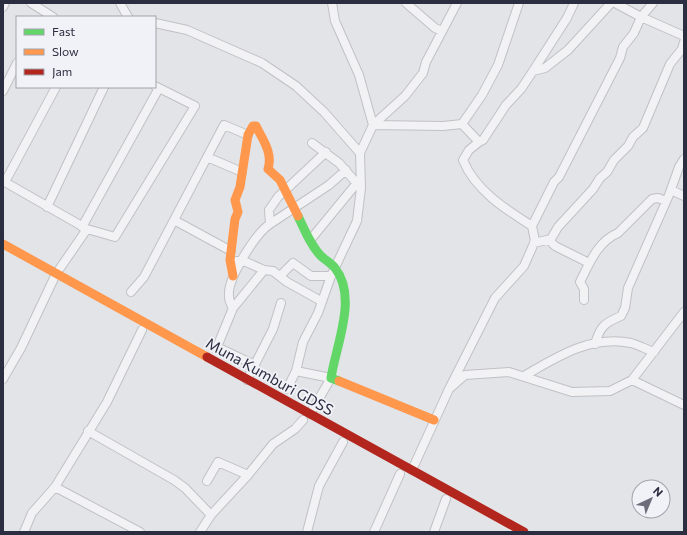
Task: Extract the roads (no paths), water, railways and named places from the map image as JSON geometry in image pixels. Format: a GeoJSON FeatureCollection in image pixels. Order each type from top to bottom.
{"type":"FeatureCollection","features":[{"type":"Feature","properties":{"kind":"main road"},"geometry":{"type":"LineString","coordinates":[[233,276],[231,255],[235,219],[238,212],[235,200],[240,187],[248,135],[253,126],[256,126],[270,154],[271,163],[268,169],[280,180],[285,188],[296,216],[320,255],[335,268],[346,287],[344,327],[335,354],[330,378],[434,420]]}},
{"type":"Feature","properties":{"kind":"main road","name":"Muna Kumburi GDSS"},"geometry":{"type":"LineString","coordinates":[[3,244],[142,330],[306,417],[412,470],[524,532]]}},
{"type":"Feature","properties":{"kind":"main road","name":"Muna Kumburi GDSS"},"geometry":{"type":"LineString","coordinates":[[3,253],[55,277],[247,380],[343,442],[506,532]]}},
{"type":"Feature","properties":{"kind":"street"},"geometry":{"type":"LineString","coordinates":[[3,7],[5,3]]}},
{"type":"Feature","properties":{"kind":"street"},"geometry":{"type":"LineString","coordinates":[[31,3],[42,14]]}},
{"type":"Feature","properties":{"kind":"street"},"geometry":{"type":"LineString","coordinates":[[120,3],[127,16]]}},
{"type":"Feature","properties":{"kind":"street"},"geometry":{"type":"LineString","coordinates":[[332,3],[335,21],[359,75],[373,124]]}},
{"type":"Feature","properties":{"kind":"street"},"geometry":{"type":"LineString","coordinates":[[406,3],[435,28],[442,31]]}},
{"type":"Feature","properties":{"kind":"street"},"geometry":{"type":"LineString","coordinates":[[287,389],[296,371],[303,342],[318,313],[321,300],[331,276],[357,221],[360,153],[373,124],[405,96],[423,73],[426,62],[437,45],[442,31],[457,3]]}},
{"type":"Feature","properties":{"kind":"street"},"geometry":{"type":"LineString","coordinates":[[373,124],[443,126],[462,124],[482,95],[498,65],[519,3]]}},
{"type":"Feature","properties":{"kind":"street"},"geometry":{"type":"LineString","coordinates":[[532,226],[486,192],[467,171],[463,160],[469,150],[483,140],[506,105],[521,89],[534,71],[574,3]]}},
{"type":"Feature","properties":{"kind":"street"},"geometry":{"type":"LineString","coordinates":[[534,71],[545,68],[568,50],[611,3]]}},
{"type":"Feature","properties":{"kind":"street"},"geometry":{"type":"LineString","coordinates":[[615,3],[641,17],[684,36]]}},
{"type":"Feature","properties":{"kind":"street"},"geometry":{"type":"LineString","coordinates":[[412,470],[434,420],[495,298],[524,266],[534,243],[532,226],[620,58],[623,47],[634,33],[641,17],[653,3]]}},
{"type":"Feature","properties":{"kind":"street"},"geometry":{"type":"LineString","coordinates":[[156,24],[187,30],[262,63],[296,86],[324,112],[360,153]]}},
{"type":"Feature","properties":{"kind":"street"},"geometry":{"type":"LineString","coordinates":[[534,243],[551,239],[558,227],[593,189],[600,178],[607,172],[614,160],[628,146],[633,137],[643,128],[670,64],[682,49],[684,42]]}},
{"type":"Feature","properties":{"kind":"street"},"geometry":{"type":"LineString","coordinates":[[3,90],[16,65]]}},
{"type":"Feature","properties":{"kind":"street"},"geometry":{"type":"LineString","coordinates":[[4,374],[21,348],[55,277],[84,228],[157,87],[195,106],[114,237],[84,228],[4,182],[55,88]]}},
{"type":"Feature","properties":{"kind":"street"},"geometry":{"type":"LineString","coordinates":[[47,207],[104,88]]}},
{"type":"Feature","properties":{"kind":"street"},"geometry":{"type":"LineString","coordinates":[[462,124],[479,142]]}},
{"type":"Feature","properties":{"kind":"street"},"geometry":{"type":"LineString","coordinates":[[131,292],[144,277],[224,125],[248,135]]}},
{"type":"Feature","properties":{"kind":"street"},"geometry":{"type":"LineString","coordinates":[[312,143],[326,152],[346,170],[359,186]]}},
{"type":"Feature","properties":{"kind":"street"},"geometry":{"type":"LineString","coordinates":[[270,224],[269,210],[285,188],[326,152]]}},
{"type":"Feature","properties":{"kind":"street"},"geometry":{"type":"LineString","coordinates":[[207,158],[242,172]]}},
{"type":"Feature","properties":{"kind":"street"},"geometry":{"type":"LineString","coordinates":[[594,344],[599,331],[608,322],[621,316],[625,308],[628,288],[671,190],[679,167],[684,159]]}},
{"type":"Feature","properties":{"kind":"street"},"geometry":{"type":"LineString","coordinates":[[233,308],[228,296],[233,276],[256,238],[270,224],[329,185],[346,170]]}},
{"type":"Feature","properties":{"kind":"street"},"geometry":{"type":"LineString","coordinates":[[311,239],[359,186]]}},
{"type":"Feature","properties":{"kind":"street"},"geometry":{"type":"LineString","coordinates":[[671,190],[684,196]]}},
{"type":"Feature","properties":{"kind":"street"},"geometry":{"type":"LineString","coordinates":[[584,300],[584,289],[580,282],[589,263],[601,246],[611,236],[618,233],[652,199],[658,198],[666,201]]}},
{"type":"Feature","properties":{"kind":"street"},"geometry":{"type":"LineString","coordinates":[[174,220],[242,262],[264,270],[273,271],[287,282],[321,300]]}},
{"type":"Feature","properties":{"kind":"street"},"geometry":{"type":"LineString","coordinates":[[549,240],[555,246],[589,263]]}},
{"type":"Feature","properties":{"kind":"street"},"geometry":{"type":"LineString","coordinates":[[280,276],[293,263],[311,276],[331,276]]}},
{"type":"Feature","properties":{"kind":"street"},"geometry":{"type":"LineString","coordinates":[[255,365],[217,346],[233,308],[264,270]]}},
{"type":"Feature","properties":{"kind":"street"},"geometry":{"type":"LineString","coordinates":[[247,380],[273,329],[281,303]]}},
{"type":"Feature","properties":{"kind":"street"},"geometry":{"type":"LineString","coordinates":[[449,389],[465,375],[509,372],[572,392],[610,391],[632,380],[684,312]]}},
{"type":"Feature","properties":{"kind":"street"},"geometry":{"type":"LineString","coordinates":[[24,532],[32,513],[55,487],[107,402],[142,330]]}},
{"type":"Feature","properties":{"kind":"street"},"geometry":{"type":"LineString","coordinates":[[524,376],[569,350],[603,342],[631,343],[654,352]]}},
{"type":"Feature","properties":{"kind":"street"},"geometry":{"type":"LineString","coordinates":[[200,532],[211,516],[248,475],[273,444],[295,429],[306,417],[330,378],[296,371]]}},
{"type":"Feature","properties":{"kind":"street"},"geometry":{"type":"LineString","coordinates":[[632,380],[684,405]]}},
{"type":"Feature","properties":{"kind":"street"},"geometry":{"type":"LineString","coordinates":[[88,431],[174,480],[185,488],[211,516]]}},
{"type":"Feature","properties":{"kind":"street"},"geometry":{"type":"LineString","coordinates":[[307,532],[319,486],[343,442]]}},
{"type":"Feature","properties":{"kind":"street"},"geometry":{"type":"LineString","coordinates":[[207,481],[218,462],[248,475]]}},
{"type":"Feature","properties":{"kind":"street"},"geometry":{"type":"LineString","coordinates":[[374,532],[400,474]]}},
{"type":"Feature","properties":{"kind":"street"},"geometry":{"type":"LineString","coordinates":[[55,487],[140,532]]}},
{"type":"Feature","properties":{"kind":"street"},"geometry":{"type":"LineString","coordinates":[[434,532],[446,499]]}}]}
